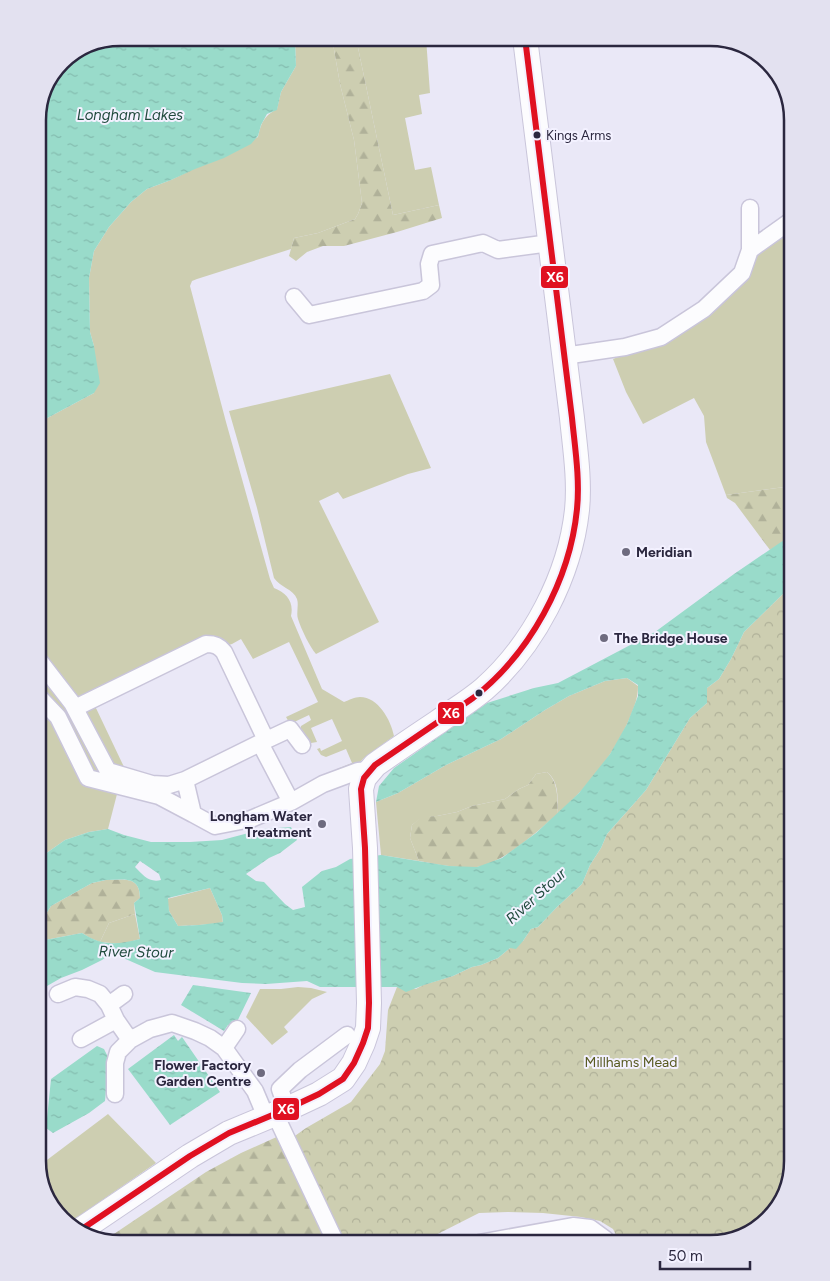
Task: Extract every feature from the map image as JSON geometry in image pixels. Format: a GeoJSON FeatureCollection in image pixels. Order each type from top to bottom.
{"type":"FeatureCollection","features":[{"type":"Feature","properties":{"kind":"highway"},"geometry":{"type":"LineString","coordinates":[[86,1226],[190,1156],[229,1133],[318,1094],[343,1079],[354,1063],[368,1028],[365,848],[361,801],[361,788],[364,778],[375,765],[484,689],[511,662],[537,625],[560,578],[571,542],[577,509],[577,466],[525,46]]}},
{"type":"Feature","properties":{"kind":"street"},"geometry":{"type":"LineString","coordinates":[[564,356],[625,347],[661,337],[704,309],[742,273],[750,250],[750,208]]}},
{"type":"Feature","properties":{"kind":"street"},"geometry":{"type":"LineString","coordinates":[[750,250],[784,226]]}},
{"type":"Feature","properties":{"kind":"street"},"geometry":{"type":"LineString","coordinates":[[294,297],[309,315],[424,290],[431,285],[429,264],[432,254],[483,243],[498,250],[550,243]]}},
{"type":"Feature","properties":{"kind":"street"},"geometry":{"type":"LineString","coordinates":[[75,708],[206,644],[214,644],[224,652],[291,802]]}},
{"type":"Feature","properties":{"kind":"street"},"geometry":{"type":"LineString","coordinates":[[46,669],[72,703],[108,771],[152,784],[169,785],[185,780],[290,729],[302,745]]}},
{"type":"Feature","properties":{"kind":"street"},"geometry":{"type":"LineString","coordinates":[[46,704],[58,717],[88,778],[159,796],[215,826],[251,819],[291,802],[330,781],[358,771],[370,770]]}},
{"type":"Feature","properties":{"kind":"street"},"geometry":{"type":"LineString","coordinates":[[185,780],[193,814]]}},
{"type":"Feature","properties":{"kind":"street"},"geometry":{"type":"LineString","coordinates":[[330,781],[352,790],[361,801]]}},
{"type":"Feature","properties":{"kind":"street"},"geometry":{"type":"LineString","coordinates":[[58,994],[75,987],[88,989],[100,994],[130,1040]]}},
{"type":"Feature","properties":{"kind":"street"},"geometry":{"type":"LineString","coordinates":[[81,1038],[112,1013],[124,994]]}},
{"type":"Feature","properties":{"kind":"street"},"geometry":{"type":"LineString","coordinates":[[115,1094],[115,1063],[118,1052],[130,1040],[150,1029],[172,1023],[210,1038],[224,1048],[255,1091],[276,1113],[332,1235]]}},
{"type":"Feature","properties":{"kind":"street"},"geometry":{"type":"LineString","coordinates":[[224,1048],[238,1029]]}},
{"type":"Feature","properties":{"kind":"street"},"geometry":{"type":"LineString","coordinates":[[276,1113],[280,1089],[300,1070],[348,1035]]}},
{"type":"Feature","properties":{"kind":"street"},"geometry":{"type":"LineString","coordinates":[[523,1235],[573,1226],[590,1228],[600,1235]]}},
{"type":"Feature","properties":{"kind":"green space"},"geometry":{"type":"Polygon","coordinates":[[[295,46],[333,46],[340,84],[354,140],[362,203],[358,214],[355,219],[318,233],[294,238],[291,249],[197,279],[192,281],[190,286],[226,422],[274,588],[286,595],[290,602],[291,616],[322,689],[344,702],[360,697],[372,701],[383,710],[394,736],[355,767],[342,771],[337,769],[352,763],[346,749],[326,757],[321,755],[317,749],[320,748],[321,751],[342,741],[332,719],[311,728],[317,742],[311,743],[306,740],[301,732],[301,726],[311,720],[309,715],[290,724],[286,717],[318,702],[289,642],[253,659],[241,639],[232,644],[208,651],[95,706],[124,767],[108,829],[89,832],[65,840],[46,853],[46,419],[94,393],[94,346],[90,332],[89,278],[94,251],[109,227],[131,202],[147,189],[171,180],[258,137],[264,120],[277,109],[281,92],[296,66],[295,46]]]}},
{"type":"Feature","properties":{"kind":"green space"},"geometry":{"type":"Polygon","coordinates":[[[333,46],[358,46],[393,215],[439,205],[442,218],[344,246],[323,246],[307,252],[296,261],[289,256],[294,238],[318,233],[355,219],[362,203],[354,140],[340,84],[333,46]]]}},
{"type":"Feature","properties":{"kind":"green space"},"geometry":{"type":"Polygon","coordinates":[[[358,46],[427,46],[430,93],[419,95],[422,114],[405,118],[415,170],[431,167],[439,205],[393,215],[358,46]]]}},
{"type":"Feature","properties":{"kind":"green space"},"geometry":{"type":"Polygon","coordinates":[[[784,234],[784,487],[726,495],[706,442],[704,416],[694,398],[643,424],[626,392],[613,359],[663,340],[758,252],[784,234]]]}},
{"type":"Feature","properties":{"kind":"green space"},"geometry":{"type":"Polygon","coordinates":[[[390,374],[431,468],[408,474],[343,499],[338,492],[319,501],[379,622],[316,654],[299,623],[297,599],[293,593],[274,578],[257,508],[229,411],[390,374]]]}},
{"type":"Feature","properties":{"kind":"green space"},"geometry":{"type":"Polygon","coordinates":[[[784,487],[784,541],[770,550],[735,503],[727,498],[726,495],[784,487]]]}},
{"type":"Feature","properties":{"kind":"green space","name":"Millhams Mead"},"geometry":{"type":"Polygon","coordinates":[[[784,593],[784,1161],[780,1185],[771,1202],[759,1216],[743,1227],[734,1231],[710,1235],[616,1235],[613,1229],[600,1221],[543,1213],[508,1212],[479,1213],[436,1235],[336,1235],[292,1138],[351,1102],[380,1064],[385,1051],[388,1010],[397,987],[416,989],[498,958],[510,948],[523,941],[531,929],[538,927],[582,884],[607,834],[646,790],[690,718],[707,703],[707,688],[719,679],[744,632],[784,593]]]}},
{"type":"Feature","properties":{"kind":"green space"},"geometry":{"type":"Polygon","coordinates":[[[627,678],[638,686],[637,697],[631,715],[617,743],[600,769],[558,814],[557,791],[554,781],[547,772],[536,774],[528,785],[505,799],[472,806],[457,812],[421,818],[412,825],[410,838],[419,861],[381,855],[376,802],[398,793],[446,765],[501,739],[569,696],[605,681],[627,678]]]}},
{"type":"Feature","properties":{"kind":"green space"},"geometry":{"type":"Polygon","coordinates":[[[547,772],[554,781],[558,814],[509,853],[477,867],[455,867],[419,861],[410,838],[412,825],[421,817],[457,812],[472,806],[505,799],[528,785],[536,774],[547,772]]]}},
{"type":"Feature","properties":{"kind":"green space"},"geometry":{"type":"Polygon","coordinates":[[[106,880],[129,880],[133,882],[137,885],[140,898],[134,903],[135,914],[109,923],[100,942],[82,933],[46,940],[46,914],[51,906],[92,883],[106,880]]]}},
{"type":"Feature","properties":{"kind":"green space"},"geometry":{"type":"Polygon","coordinates":[[[210,888],[222,915],[223,923],[178,926],[169,911],[167,899],[210,888]]]}},
{"type":"Feature","properties":{"kind":"green space"},"geometry":{"type":"Polygon","coordinates":[[[135,914],[140,939],[122,944],[100,942],[109,923],[135,914]]]}},
{"type":"Feature","properties":{"kind":"green space"},"geometry":{"type":"Polygon","coordinates":[[[298,987],[327,992],[312,999],[284,1027],[288,1032],[272,1045],[246,1017],[260,989],[298,987]]]}},
{"type":"Feature","properties":{"kind":"green space"},"geometry":{"type":"Polygon","coordinates":[[[108,1114],[156,1163],[75,1219],[65,1210],[54,1194],[49,1180],[46,1161],[108,1114]]]}},
{"type":"Feature","properties":{"kind":"green space"},"geometry":{"type":"Polygon","coordinates":[[[281,1135],[325,1235],[113,1235],[206,1172],[241,1153],[281,1135]]]}},
{"type":"Feature","properties":{"kind":"water","name":"Longham Lakes"},"geometry":{"type":"Polygon","coordinates":[[[120,46],[295,46],[296,66],[281,92],[277,110],[267,114],[258,136],[251,144],[224,158],[147,189],[131,202],[109,227],[94,251],[89,278],[90,332],[100,383],[94,393],[46,419],[46,115],[54,87],[61,75],[79,59],[92,52],[106,48],[120,46]]]}},
{"type":"Feature","properties":{"kind":"water","name":"River Stour"},"geometry":{"type":"Polygon","coordinates":[[[784,540],[784,593],[744,632],[719,679],[707,688],[707,703],[690,718],[646,790],[607,834],[582,884],[538,927],[531,929],[516,949],[510,948],[498,958],[406,992],[397,987],[320,987],[307,981],[266,984],[242,983],[155,972],[112,953],[102,960],[46,987],[46,940],[82,933],[96,940],[110,943],[140,939],[134,903],[140,898],[139,891],[137,885],[129,880],[106,880],[92,883],[51,906],[46,914],[46,853],[65,840],[89,832],[108,829],[151,842],[190,842],[222,840],[264,829],[291,827],[297,840],[246,874],[256,881],[264,882],[293,910],[305,907],[302,887],[322,871],[336,867],[350,859],[381,855],[449,866],[477,867],[502,858],[536,833],[579,793],[610,754],[627,724],[638,696],[638,685],[627,678],[605,681],[569,696],[501,739],[446,765],[398,793],[376,802],[379,786],[394,768],[487,703],[534,688],[558,683],[655,632],[734,574],[784,540]],[[140,861],[135,867],[153,880],[161,880],[159,874],[140,861]],[[210,888],[168,898],[169,911],[178,926],[223,922],[222,915],[210,888]]]}},
{"type":"Feature","properties":{"kind":"water"},"geometry":{"type":"Polygon","coordinates":[[[193,985],[251,993],[234,1028],[228,1025],[224,1031],[181,1005],[193,985]]]}},
{"type":"Feature","properties":{"kind":"water"},"geometry":{"type":"Polygon","coordinates":[[[174,1035],[178,1041],[182,1037],[220,1092],[170,1125],[128,1069],[174,1035]]]}},
{"type":"Feature","properties":{"kind":"water"},"geometry":{"type":"Polygon","coordinates":[[[97,1046],[104,1049],[109,1059],[105,1101],[89,1113],[53,1133],[46,1128],[51,1079],[97,1046]]]}},
{"type":"Feature","properties":{"kind":"transit line","name":"X6"},"geometry":{"type":"LineString","coordinates":[[86,1226],[190,1156],[229,1133],[319,1094],[343,1079],[354,1063],[368,1028],[365,848],[361,789],[364,778],[375,765],[473,698],[494,680],[529,638],[544,614],[566,562],[573,536],[577,509],[577,464],[526,46]]}},
{"type":"Feature","properties":{"kind":"place","name":"Kings Arms"},"geometry":{"type":"Point","coordinates":[537,135]}},
{"type":"Feature","properties":{"kind":"place","name":"Meridian"},"geometry":{"type":"Point","coordinates":[626,552]}},
{"type":"Feature","properties":{"kind":"place","name":"The Bridge House"},"geometry":{"type":"Point","coordinates":[604,638]}},
{"type":"Feature","properties":{"kind":"place","name":"Longham Water Treatment"},"geometry":{"type":"Point","coordinates":[322,824]}},
{"type":"Feature","properties":{"kind":"place","name":"Flower Factory Garden Centre"},"geometry":{"type":"Point","coordinates":[261,1073]}}]}
